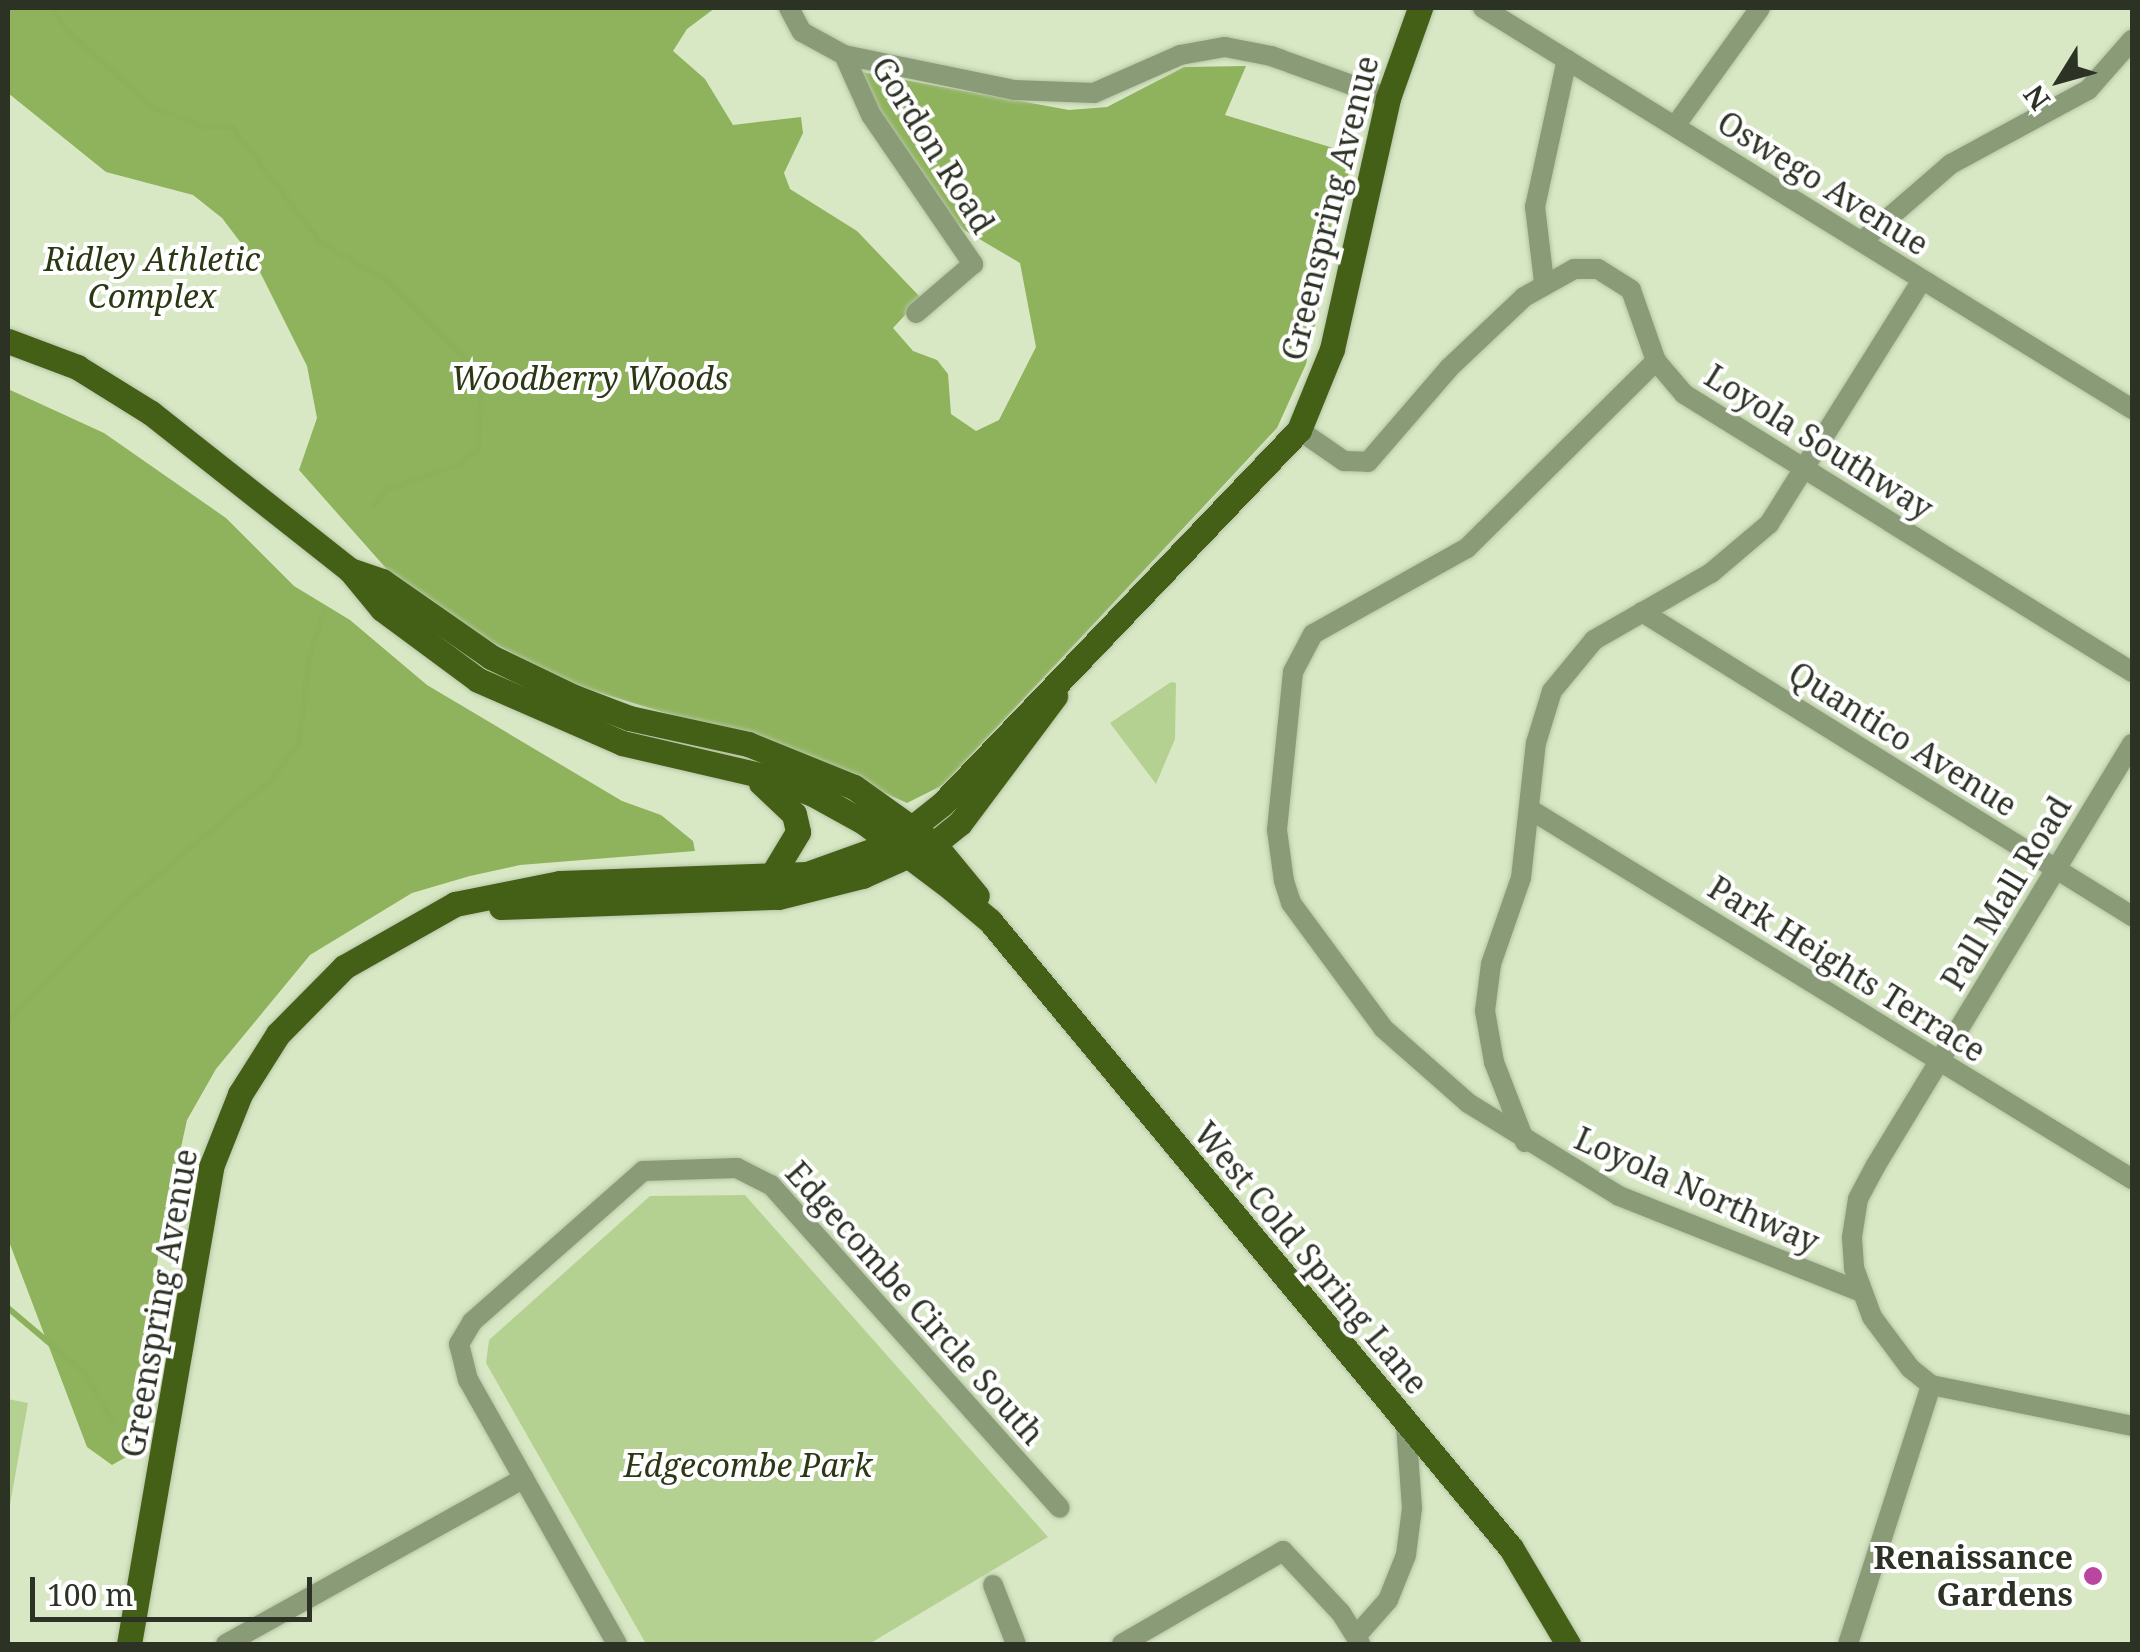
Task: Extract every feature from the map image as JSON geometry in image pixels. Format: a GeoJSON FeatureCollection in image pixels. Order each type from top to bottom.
{"type":"FeatureCollection","features":[{"type":"Feature","properties":{"kind":"main road","name":"Greenspring Avenue"},"geometry":{"type":"LineString","coordinates":[[409,928],[528,904],[778,897],[862,876],[913,843],[1037,701],[1059,687],[1299,430],[1332,350],[1388,98],[1420,8]]}},
{"type":"Feature","properties":{"kind":"main road","name":"West Cold Spring Lane"},"geometry":{"type":"LineString","coordinates":[[8,341],[77,367],[152,413],[350,570],[382,609],[444,659],[509,696],[622,743],[740,770],[812,794],[913,843]]}},
{"type":"Feature","properties":{"kind":"main road","name":"West Cold Spring Lane"},"geometry":{"type":"LineString","coordinates":[[350,570],[382,580],[491,656],[574,698],[800,762],[854,787],[990,922],[1511,1548],[1568,1644]]}},
{"type":"Feature","properties":{"kind":"main road"},"geometry":{"type":"LineString","coordinates":[[740,770],[794,814],[797,840],[769,880]]}},
{"type":"Feature","properties":{"kind":"main road","name":"Greenspring Avenue"},"geometry":{"type":"LineString","coordinates":[[132,1642],[200,1225],[223,1134],[257,1064],[299,1009],[344,967],[455,904],[522,887],[769,880],[913,843]]}},
{"type":"Feature","properties":{"kind":"street"},"geometry":{"type":"LineString","coordinates":[[789,8],[802,32],[844,56],[1070,96],[1108,90],[1180,56],[1225,46],[1272,56],[1388,98]]}},
{"type":"Feature","properties":{"kind":"street","name":"Oswego Avenue"},"geometry":{"type":"LineString","coordinates":[[1482,8],[2132,409]]}},
{"type":"Feature","properties":{"kind":"street"},"geometry":{"type":"LineString","coordinates":[[1675,126],[1760,8]]}},
{"type":"Feature","properties":{"kind":"street"},"geometry":{"type":"LineString","coordinates":[[1862,241],[1951,164],[2088,90],[2132,40]]}},
{"type":"Feature","properties":{"kind":"street","name":"Gordon Road"},"geometry":{"type":"LineString","coordinates":[[844,56],[872,115],[973,264],[916,313]]}},
{"type":"Feature","properties":{"kind":"street"},"geometry":{"type":"LineString","coordinates":[[1544,282],[1535,206],[1567,59]]}},
{"type":"Feature","properties":{"kind":"street","name":"Loyola Southway"},"geometry":{"type":"LineString","coordinates":[[1299,430],[1344,461],[1368,462],[1449,368],[1544,282],[1587,268],[1621,280],[1639,304],[1656,361],[1684,394],[2132,672]]}},
{"type":"Feature","properties":{"kind":"street"},"geometry":{"type":"LineString","coordinates":[[1525,1143],[1494,1062],[1485,1010],[1491,964],[1520,878],[1536,744],[1552,692],[1585,648],[1747,545],[1806,471],[1922,280]]}},
{"type":"Feature","properties":{"kind":"street","name":"Loyola Northway"},"geometry":{"type":"LineString","coordinates":[[1656,361],[1468,548],[1322,628],[1293,672],[1277,830],[1291,903],[1402,1050],[1525,1143],[1619,1196],[1861,1292]]}},
{"type":"Feature","properties":{"kind":"street","name":"Quantico Avenue"},"geometry":{"type":"LineString","coordinates":[[1642,612],[2132,916]]}},
{"type":"Feature","properties":{"kind":"street","name":"Pall Mall Road"},"geometry":{"type":"LineString","coordinates":[[1861,1292],[1852,1238],[1858,1199],[2132,744]]}},
{"type":"Feature","properties":{"kind":"street","name":"Park Heights Terrace"},"geometry":{"type":"LineString","coordinates":[[1530,810],[2132,1179]]}},
{"type":"Feature","properties":{"kind":"street","name":"Edgecombe Circle South"},"geometry":{"type":"LineString","coordinates":[[524,1478],[468,1380],[459,1354],[463,1333],[622,1184],[643,1171],[750,1171],[771,1184],[1060,1508]]}},
{"type":"Feature","properties":{"kind":"street"},"geometry":{"type":"LineString","coordinates":[[1861,1292],[1889,1343],[1932,1385],[2132,1426]]}},
{"type":"Feature","properties":{"kind":"street"},"geometry":{"type":"LineString","coordinates":[[1848,1644],[1932,1385]]}},
{"type":"Feature","properties":{"kind":"street"},"geometry":{"type":"LineString","coordinates":[[1122,1644],[1284,1551],[1359,1640],[1388,1600],[1406,1556],[1412,1508],[1406,1424]]}},
{"type":"Feature","properties":{"kind":"street"},"geometry":{"type":"LineString","coordinates":[[226,1644],[524,1478],[617,1644]]}},
{"type":"Feature","properties":{"kind":"street"},"geometry":{"type":"LineString","coordinates":[[993,1585],[1016,1644]]}},
{"type":"Feature","properties":{"kind":"green space","name":"Woodberry Woods"},"geometry":{"type":"Polygon","coordinates":[[[8,8],[715,8],[687,29],[673,51],[705,79],[733,125],[801,117],[803,133],[784,173],[790,189],[857,231],[921,298],[893,328],[913,351],[937,360],[948,374],[951,414],[976,431],[999,420],[1036,347],[1020,263],[964,230],[936,202],[856,71],[1069,110],[1107,107],[1184,67],[1246,66],[1225,115],[1353,154],[1306,364],[1277,428],[943,785],[907,803],[790,751],[574,685],[472,632],[392,575],[299,470],[317,418],[307,366],[254,260],[222,218],[193,195],[106,172],[8,93],[8,8]]]}},
{"type":"Feature","properties":{"kind":"green space"},"geometry":{"type":"Polygon","coordinates":[[[8,389],[104,433],[226,518],[294,586],[350,620],[427,685],[622,801],[661,815],[693,841],[695,851],[520,865],[470,876],[412,893],[310,955],[216,1069],[187,1120],[161,1238],[128,1456],[112,1465],[87,1447],[8,1239],[8,389]]]}},
{"type":"Feature","properties":{"kind":"green space"},"geometry":{"type":"Polygon","coordinates":[[[1171,682],[1176,683],[1175,739],[1156,784],[1110,723],[1171,682]]]}},
{"type":"Feature","properties":{"kind":"green space","name":"Edgecombe Park"},"geometry":{"type":"Polygon","coordinates":[[[745,1195],[1048,1537],[869,1644],[646,1644],[486,1363],[489,1340],[650,1196],[745,1195]]]}},
{"type":"Feature","properties":{"kind":"green space"},"geometry":{"type":"Polygon","coordinates":[[[8,1399],[28,1403],[10,1505],[8,1504],[8,1399]]]}},
{"type":"Feature","properties":{"kind":"waterway"},"geometry":{"type":"LineString","coordinates":[[52,8],[69,32],[153,108],[206,127],[232,127],[321,243],[386,280],[474,368],[481,398],[478,449],[461,464],[388,489],[374,505]]}},
{"type":"Feature","properties":{"kind":"waterway"},"geometry":{"type":"LineString","coordinates":[[8,1021],[124,904],[270,781],[299,743],[309,659],[324,611]]}},
{"type":"Feature","properties":{"kind":"waterway"},"geometry":{"type":"LineString","coordinates":[[8,1308],[85,1373],[113,1423]]}},
{"type":"Feature","properties":{"kind":"place","name":"Renaissance Gardens"},"geometry":{"type":"Point","coordinates":[2093,1576]}},
{"type":"Feature","properties":{"kind":"park label","name":"Ridley Athletic Complex"},"geometry":{"type":"Point","coordinates":[152,278]}}]}
